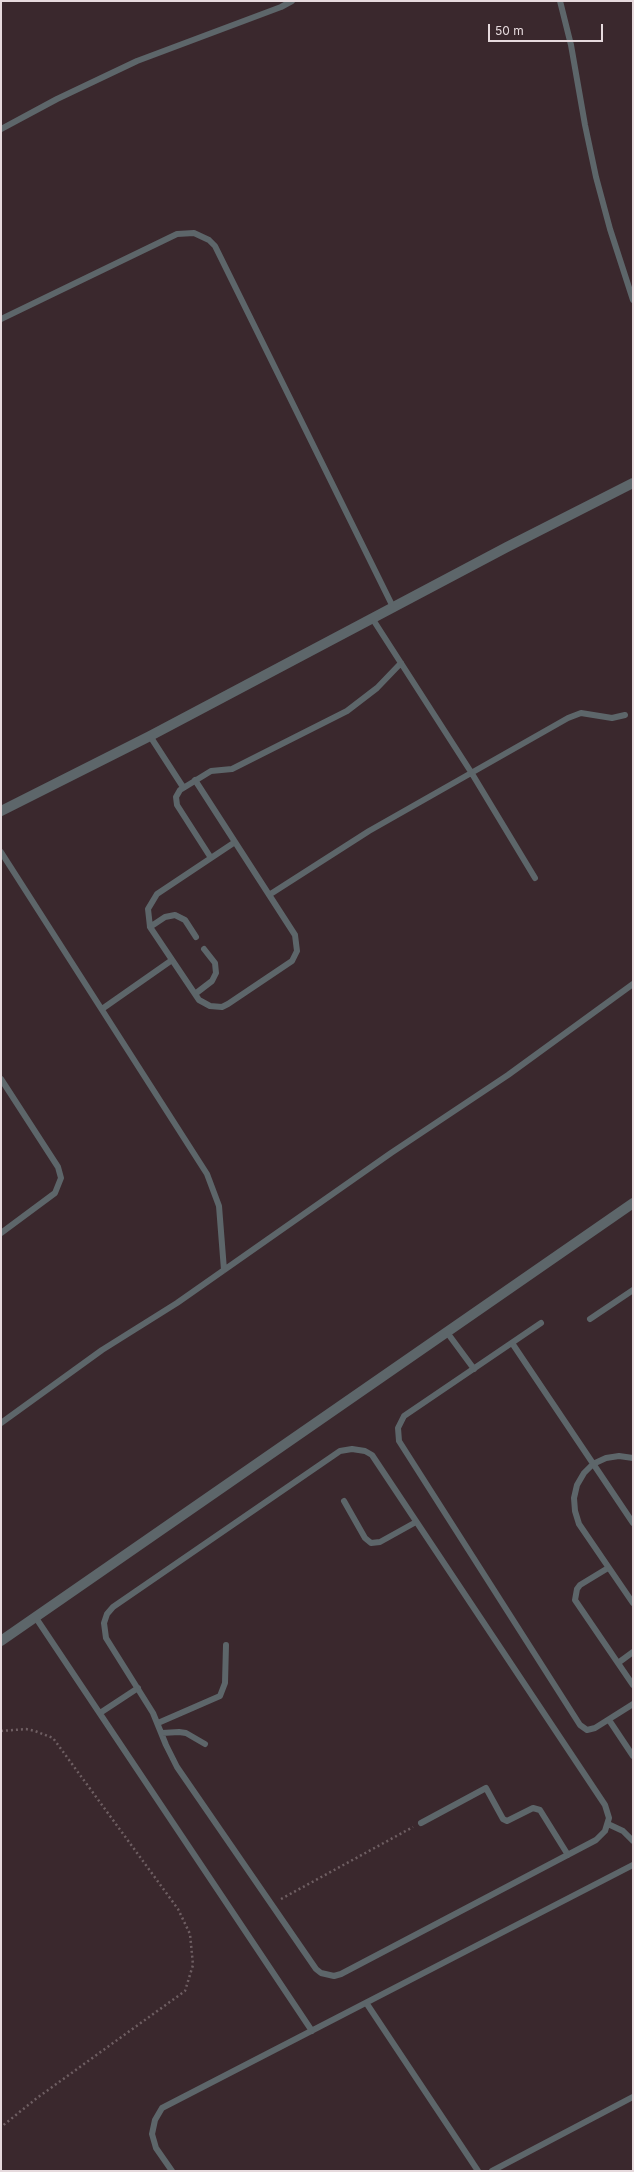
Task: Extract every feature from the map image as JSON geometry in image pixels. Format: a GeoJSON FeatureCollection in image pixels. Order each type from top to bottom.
{"type":"FeatureCollection","features":[{"type":"Feature","properties":{"kind":"street"},"geometry":{"type":"LineString","coordinates":[[1,811],[150,736],[393,607],[633,483]]}},
{"type":"Feature","properties":{"kind":"street"},"geometry":{"type":"LineString","coordinates":[[1,1641],[446,1331],[633,1203]]}},
{"type":"Feature","properties":{"kind":"lane"},"geometry":{"type":"LineString","coordinates":[[1,129],[57,99],[137,61],[281,7],[292,1]]}},
{"type":"Feature","properties":{"kind":"lane"},"geometry":{"type":"LineString","coordinates":[[560,1],[571,44],[585,125],[596,177],[610,229],[633,300]]}},
{"type":"Feature","properties":{"kind":"lane"},"geometry":{"type":"LineString","coordinates":[[1,319],[177,234],[194,233],[209,240],[215,246],[393,607]]}},
{"type":"Feature","properties":{"kind":"lane"},"geometry":{"type":"LineString","coordinates":[[372,618],[471,772],[535,878]]}},
{"type":"Feature","properties":{"kind":"lane"},"geometry":{"type":"LineString","coordinates":[[211,858],[178,805],[176,797],[183,787],[214,770],[232,769],[347,711],[378,688],[401,663]]}},
{"type":"Feature","properties":{"kind":"lane"},"geometry":{"type":"LineString","coordinates":[[270,895],[369,831],[574,715],[589,713],[612,718],[626,715]]}},
{"type":"Feature","properties":{"kind":"lane"},"geometry":{"type":"LineString","coordinates":[[150,736],[183,787]]}},
{"type":"Feature","properties":{"kind":"lane"},"geometry":{"type":"LineString","coordinates":[[195,780],[236,842],[270,895],[297,941],[297,951],[292,961],[222,1007],[210,1006],[204,1004],[195,994],[150,927],[147,915],[153,898],[236,842]]}},
{"type":"Feature","properties":{"kind":"lane"},"geometry":{"type":"LineString","coordinates":[[1,852],[207,1174],[219,1206],[224,1270]]}},
{"type":"Feature","properties":{"kind":"lane"},"geometry":{"type":"LineString","coordinates":[[150,927],[165,917],[175,915],[185,920],[196,937]]}},
{"type":"Feature","properties":{"kind":"lane"},"geometry":{"type":"LineString","coordinates":[[195,994],[212,981],[216,973],[215,963],[204,948]]}},
{"type":"Feature","properties":{"kind":"lane"},"geometry":{"type":"LineString","coordinates":[[102,1009],[172,960]]}},
{"type":"Feature","properties":{"kind":"lane"},"geometry":{"type":"LineString","coordinates":[[1,1423],[102,1350],[177,1303],[391,1153],[533,1058],[633,984]]}},
{"type":"Feature","properties":{"kind":"lane"},"geometry":{"type":"LineString","coordinates":[[1,1079],[58,1167],[61,1178],[56,1193],[1,1233]]}},
{"type":"Feature","properties":{"kind":"lane"},"geometry":{"type":"LineString","coordinates":[[590,1318],[633,1290]]}},
{"type":"Feature","properties":{"kind":"lane"},"geometry":{"type":"LineString","coordinates":[[541,1323],[404,1416],[398,1428],[399,1441],[580,1725],[591,1730],[633,1704]]}},
{"type":"Feature","properties":{"kind":"lane"},"geometry":{"type":"LineString","coordinates":[[446,1331],[474,1369]]}},
{"type":"Feature","properties":{"kind":"lane"},"geometry":{"type":"LineString","coordinates":[[512,1343],[633,1523]]}},
{"type":"Feature","properties":{"kind":"lane"},"geometry":{"type":"LineString","coordinates":[[358,1449],[372,1455],[605,1805],[609,1818],[608,1824],[601,1836],[568,1854],[340,1974],[334,1976],[327,1975],[316,1969],[177,1767],[158,1723],[138,1688],[105,1633],[105,1619],[110,1610],[340,1451],[358,1449]]}},
{"type":"Feature","properties":{"kind":"lane"},"geometry":{"type":"LineString","coordinates":[[633,1458],[619,1456],[606,1458],[594,1464],[584,1473],[577,1485],[574,1498],[575,1511],[589,1541],[633,1603]]}},
{"type":"Feature","properties":{"kind":"lane"},"geometry":{"type":"LineString","coordinates":[[344,1501],[365,1538],[371,1543],[380,1542],[416,1522]]}},
{"type":"Feature","properties":{"kind":"lane"},"geometry":{"type":"LineString","coordinates":[[608,1568],[580,1585],[577,1589],[575,1600],[633,1685]]}},
{"type":"Feature","properties":{"kind":"lane"},"geometry":{"type":"LineString","coordinates":[[36,1618],[312,2031]]}},
{"type":"Feature","properties":{"kind":"lane"},"geometry":{"type":"LineString","coordinates":[[158,1723],[220,1696],[225,1683],[226,1645]]}},
{"type":"Feature","properties":{"kind":"lane"},"geometry":{"type":"LineString","coordinates":[[618,1663],[633,1652]]}},
{"type":"Feature","properties":{"kind":"lane"},"geometry":{"type":"LineString","coordinates":[[100,1713],[138,1688]]}},
{"type":"Feature","properties":{"kind":"lane"},"geometry":{"type":"LineString","coordinates":[[609,1720],[633,1756]]}},
{"type":"Feature","properties":{"kind":"lane"},"geometry":{"type":"LineString","coordinates":[[162,1733],[186,1733],[205,1744]]}},
{"type":"Feature","properties":{"kind":"lane"},"geometry":{"type":"LineString","coordinates":[[421,1823],[486,1788],[503,1819],[507,1821],[533,1808],[540,1810],[568,1854]]}},
{"type":"Feature","properties":{"kind":"lane"},"geometry":{"type":"LineString","coordinates":[[608,1824],[623,1831],[633,1841]]}},
{"type":"Feature","properties":{"kind":"lane"},"geometry":{"type":"LineString","coordinates":[[170,2170],[156,2148],[152,2134],[155,2120],[162,2108],[367,2004],[633,1865]]}},
{"type":"Feature","properties":{"kind":"lane"},"geometry":{"type":"LineString","coordinates":[[367,2004],[478,2171]]}},
{"type":"Feature","properties":{"kind":"lane"},"geometry":{"type":"LineString","coordinates":[[492,2171],[633,2097]]}},
{"type":"Feature","properties":{"kind":"path"},"geometry":{"type":"LineString","coordinates":[[1,1731],[26,1729],[53,1738],[178,1908],[190,1934],[193,1965],[185,1991],[37,2098],[1,2128]]}},
{"type":"Feature","properties":{"kind":"path"},"geometry":{"type":"LineString","coordinates":[[272,1904],[421,1823]]}}]}
